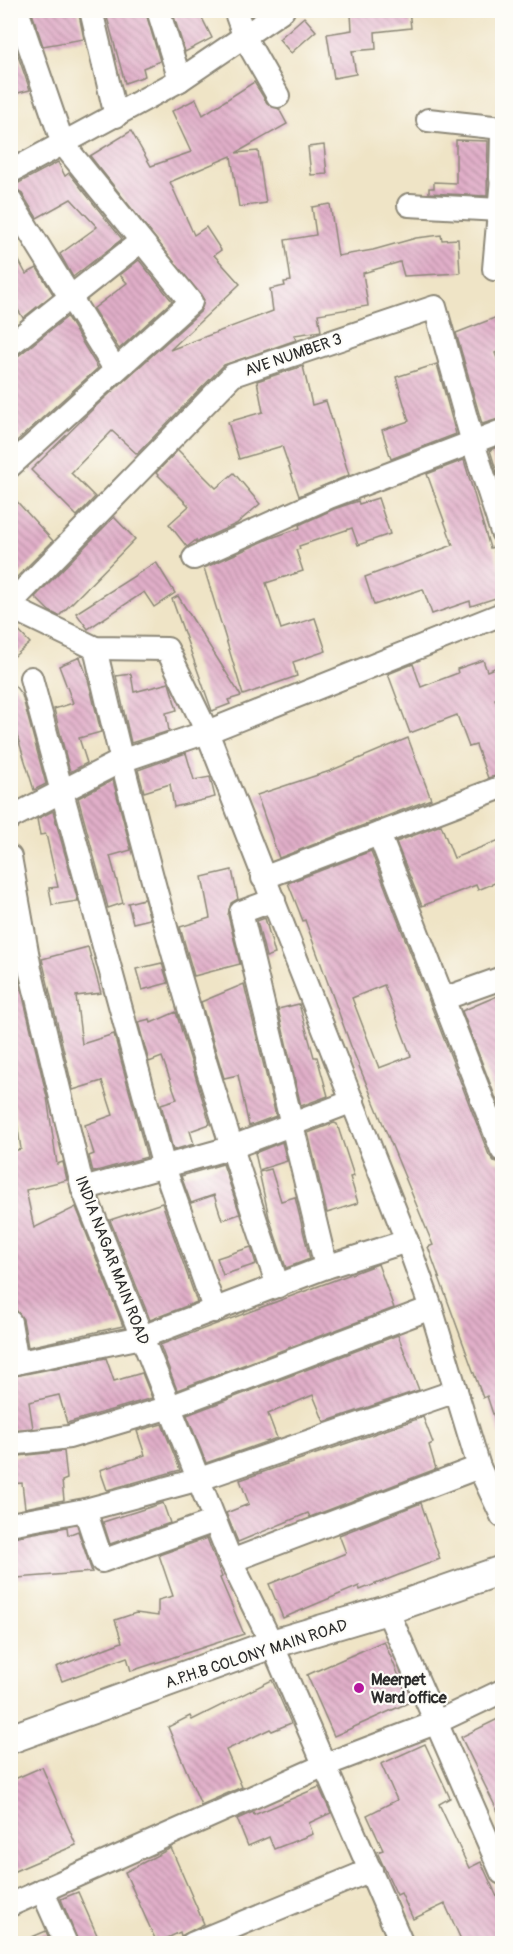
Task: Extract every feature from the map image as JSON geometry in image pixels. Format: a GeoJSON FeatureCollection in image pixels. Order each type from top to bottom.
{"type":"FeatureCollection","features":[{"type":"Feature","properties":{"kind":"street"},"geometry":{"type":"LineString","coordinates":[[10,466],[191,302],[63,144],[17,10]]}},
{"type":"Feature","properties":{"kind":"street"},"geometry":{"type":"LineString","coordinates":[[91,10],[116,116]]}},
{"type":"Feature","properties":{"kind":"street"},"geometry":{"type":"LineString","coordinates":[[158,10],[180,80]]}},
{"type":"Feature","properties":{"kind":"street"},"geometry":{"type":"LineString","coordinates":[[236,10],[245,38],[278,96]]}},
{"type":"Feature","properties":{"kind":"street"},"geometry":{"type":"LineString","coordinates":[[10,172],[180,80],[283,10]]}},
{"type":"Feature","properties":{"kind":"street"},"geometry":{"type":"LineString","coordinates":[[428,120],[502,128]]}},
{"type":"Feature","properties":{"kind":"street"},"geometry":{"type":"LineString","coordinates":[[494,269],[502,178],[502,134]]}},
{"type":"Feature","properties":{"kind":"street"},"geometry":{"type":"LineString","coordinates":[[10,200],[115,369]]}},
{"type":"Feature","properties":{"kind":"street"},"geometry":{"type":"LineString","coordinates":[[409,205],[499,210]]}},
{"type":"Feature","properties":{"kind":"street"},"geometry":{"type":"LineString","coordinates":[[10,345],[141,241]]}},
{"type":"Feature","properties":{"kind":"street","name":"AVE NUMBER 3"},"geometry":{"type":"LineString","coordinates":[[10,606],[233,375],[435,307],[473,443],[502,532]]}},
{"type":"Feature","properties":{"kind":"street"},"geometry":{"type":"LineString","coordinates":[[194,558],[329,497],[502,431]]}},
{"type":"Feature","properties":{"kind":"street"},"geometry":{"type":"LineString","coordinates":[[10,606],[95,648],[167,649],[207,732],[353,1101],[431,1308],[479,1467],[502,1516]]}},
{"type":"Feature","properties":{"kind":"street"},"geometry":{"type":"LineString","coordinates":[[10,818],[121,761],[207,732],[502,614]]}},
{"type":"Feature","properties":{"kind":"street"},"geometry":{"type":"LineString","coordinates":[[95,648],[121,761],[231,1148],[278,1286]]}},
{"type":"Feature","properties":{"kind":"street"},"geometry":{"type":"LineString","coordinates":[[31,678],[164,1167],[215,1311]]}},
{"type":"Feature","properties":{"kind":"street"},"geometry":{"type":"LineString","coordinates":[[263,878],[502,787]]}},
{"type":"Feature","properties":{"kind":"street"},"geometry":{"type":"LineString","coordinates":[[379,834],[502,1150]]}},
{"type":"Feature","properties":{"kind":"street","name":"INDIA NAGAR MAIN ROAD"},"geometry":{"type":"LineString","coordinates":[[10,857],[30,969],[83,1189],[231,1561],[272,1644],[402,1944]]}},
{"type":"Feature","properties":{"kind":"street"},"geometry":{"type":"LineString","coordinates":[[274,900],[241,912],[326,1267]]}},
{"type":"Feature","properties":{"kind":"street"},"geometry":{"type":"LineString","coordinates":[[443,999],[502,978]]}},
{"type":"Feature","properties":{"kind":"street"},"geometry":{"type":"LineString","coordinates":[[83,1189],[231,1148],[353,1101]]}},
{"type":"Feature","properties":{"kind":"street"},"geometry":{"type":"LineString","coordinates":[[10,1322],[14,1364],[142,1337],[326,1267],[407,1241]]}},
{"type":"Feature","properties":{"kind":"street"},"geometry":{"type":"LineString","coordinates":[[10,1444],[69,1437],[170,1407],[431,1308]]}},
{"type":"Feature","properties":{"kind":"street"},"geometry":{"type":"LineString","coordinates":[[10,1524],[85,1510],[200,1479],[456,1391]]}},
{"type":"Feature","properties":{"kind":"street"},"geometry":{"type":"LineString","coordinates":[[231,1561],[479,1467]]}},
{"type":"Feature","properties":{"kind":"street"},"geometry":{"type":"LineString","coordinates":[[85,1510],[102,1561],[215,1521]]}},
{"type":"Feature","properties":{"kind":"street","name":"A.P.H.B COLONY MAIN ROAD"},"geometry":{"type":"LineString","coordinates":[[10,1739],[272,1644],[387,1610],[502,1570]]}},
{"type":"Feature","properties":{"kind":"street"},"geometry":{"type":"LineString","coordinates":[[387,1610],[502,1873]]}},
{"type":"Feature","properties":{"kind":"street"},"geometry":{"type":"LineString","coordinates":[[10,1905],[325,1765],[435,1723],[502,1691]]}},
{"type":"Feature","properties":{"kind":"street"},"geometry":{"type":"LineString","coordinates":[[192,1944],[370,1870]]}},
{"type":"Feature","properties":{"kind":"street"},"geometry":{"type":"LineString","coordinates":[[42,1890],[66,1944]]}},
{"type":"Feature","properties":{"kind":"building"},"geometry":{"type":"Polygon","coordinates":[[[31,10],[78,10],[84,39],[43,46],[31,10]]]}},
{"type":"Feature","properties":{"kind":"building"},"geometry":{"type":"Polygon","coordinates":[[[105,10],[145,10],[160,61],[143,68],[145,76],[125,83],[105,10]]]}},
{"type":"Feature","properties":{"kind":"building"},"geometry":{"type":"Polygon","coordinates":[[[172,10],[198,10],[212,38],[185,52],[172,10]]]}},
{"type":"Feature","properties":{"kind":"building"},"geometry":{"type":"Polygon","coordinates":[[[409,10],[411,28],[375,32],[376,49],[352,51],[356,74],[334,78],[327,34],[352,30],[351,14],[409,10]]]}},
{"type":"Feature","properties":{"kind":"building"},"geometry":{"type":"Polygon","coordinates":[[[304,17],[316,31],[291,53],[279,39],[304,17]]]}},
{"type":"Feature","properties":{"kind":"building"},"geometry":{"type":"Polygon","coordinates":[[[10,33],[30,90],[10,95],[10,33]]]}},
{"type":"Feature","properties":{"kind":"building"},"geometry":{"type":"Polygon","coordinates":[[[254,82],[267,103],[279,109],[287,124],[236,153],[258,151],[266,203],[239,207],[231,156],[170,182],[194,235],[206,227],[221,250],[214,255],[240,284],[170,350],[273,311],[270,289],[285,286],[284,282],[291,281],[285,240],[316,235],[312,207],[330,204],[338,256],[373,250],[416,238],[441,235],[442,240],[458,239],[460,273],[404,276],[400,262],[363,273],[368,306],[318,314],[321,331],[294,335],[296,340],[224,365],[137,454],[112,431],[71,473],[95,497],[77,516],[31,470],[96,406],[200,312],[204,300],[90,156],[131,131],[151,166],[191,152],[172,111],[196,99],[203,115],[254,82]]]}},
{"type":"Feature","properties":{"kind":"building"},"geometry":{"type":"Polygon","coordinates":[[[456,140],[488,141],[487,196],[429,193],[429,188],[434,188],[434,182],[456,183],[456,140]]]}},
{"type":"Feature","properties":{"kind":"building"},"geometry":{"type":"Polygon","coordinates":[[[324,145],[327,174],[311,175],[308,147],[324,145]]]}},
{"type":"Feature","properties":{"kind":"building"},"geometry":{"type":"Polygon","coordinates":[[[58,162],[65,176],[69,173],[122,239],[73,277],[60,254],[97,227],[71,199],[37,218],[21,192],[11,187],[58,162]]]}},
{"type":"Feature","properties":{"kind":"building"},"geometry":{"type":"Polygon","coordinates":[[[10,244],[26,274],[37,268],[53,294],[23,318],[10,297],[10,244]]]}},
{"type":"Feature","properties":{"kind":"building"},"geometry":{"type":"Polygon","coordinates":[[[139,260],[172,301],[119,349],[93,309],[127,283],[120,275],[139,260]]]}},
{"type":"Feature","properties":{"kind":"building"},"geometry":{"type":"Polygon","coordinates":[[[502,315],[502,350],[495,353],[502,372],[502,418],[482,424],[456,333],[502,315]]]}},
{"type":"Feature","properties":{"kind":"building"},"geometry":{"type":"Polygon","coordinates":[[[67,317],[98,368],[10,447],[10,358],[18,356],[67,317]]]}},
{"type":"Feature","properties":{"kind":"building"},"geometry":{"type":"Polygon","coordinates":[[[437,364],[456,434],[391,459],[382,430],[409,421],[396,377],[437,364]]]}},
{"type":"Feature","properties":{"kind":"building"},"geometry":{"type":"Polygon","coordinates":[[[303,366],[312,405],[326,401],[349,475],[299,496],[282,446],[239,459],[228,422],[263,412],[257,381],[303,366]]]}},
{"type":"Feature","properties":{"kind":"building"},"geometry":{"type":"Polygon","coordinates":[[[502,445],[502,482],[500,483],[490,450],[502,445]]]}},
{"type":"Feature","properties":{"kind":"building"},"geometry":{"type":"Polygon","coordinates":[[[178,450],[216,488],[234,473],[260,504],[236,524],[196,542],[196,540],[187,547],[169,524],[189,506],[156,473],[178,450]]]}},
{"type":"Feature","properties":{"kind":"building"},"geometry":{"type":"Polygon","coordinates":[[[464,460],[490,548],[493,547],[502,576],[502,596],[471,606],[470,601],[432,614],[423,589],[374,605],[365,577],[453,545],[427,474],[464,460]]]}},
{"type":"Feature","properties":{"kind":"building"},"geometry":{"type":"Polygon","coordinates":[[[10,494],[53,541],[16,578],[10,573],[10,494]]]}},
{"type":"Feature","properties":{"kind":"building"},"geometry":{"type":"Polygon","coordinates":[[[378,498],[390,534],[358,545],[352,528],[299,546],[300,549],[296,550],[303,571],[266,583],[281,629],[315,618],[326,651],[293,662],[297,676],[243,695],[204,568],[271,538],[300,528],[299,525],[334,509],[358,501],[359,504],[378,498]]]}},
{"type":"Feature","properties":{"kind":"building"},"geometry":{"type":"Polygon","coordinates":[[[114,517],[135,539],[59,616],[49,611],[35,597],[114,517]]]}},
{"type":"Feature","properties":{"kind":"building"},"geometry":{"type":"Polygon","coordinates":[[[156,562],[175,593],[154,607],[144,592],[88,629],[76,613],[156,562]]]}},
{"type":"Feature","properties":{"kind":"building"},"geometry":{"type":"Polygon","coordinates":[[[178,596],[241,696],[228,700],[230,704],[212,711],[172,599],[178,596]]]}},
{"type":"Feature","properties":{"kind":"building"},"geometry":{"type":"Polygon","coordinates":[[[10,622],[30,643],[10,660],[10,622]]]}},
{"type":"Feature","properties":{"kind":"building"},"geometry":{"type":"Polygon","coordinates":[[[80,657],[101,732],[79,738],[87,763],[70,772],[54,709],[73,703],[59,666],[80,657]]]}},
{"type":"Feature","properties":{"kind":"building"},"geometry":{"type":"Polygon","coordinates":[[[483,660],[487,671],[502,665],[502,696],[495,699],[502,719],[502,774],[488,778],[476,745],[469,747],[457,715],[410,733],[388,674],[413,664],[421,687],[458,673],[457,669],[483,660]]]}},
{"type":"Feature","properties":{"kind":"building"},"geometry":{"type":"Polygon","coordinates":[[[131,674],[134,692],[169,683],[177,710],[166,713],[169,731],[131,743],[116,676],[131,674]]]}},
{"type":"Feature","properties":{"kind":"building"},"geometry":{"type":"Polygon","coordinates":[[[10,680],[22,695],[46,784],[34,790],[10,713],[10,680]]]}},
{"type":"Feature","properties":{"kind":"building"},"geometry":{"type":"Polygon","coordinates":[[[408,738],[431,799],[279,858],[257,795],[330,771],[408,738]]]}},
{"type":"Feature","properties":{"kind":"building"},"geometry":{"type":"Polygon","coordinates":[[[186,753],[194,780],[210,777],[215,797],[174,807],[170,784],[144,792],[138,770],[186,753]]]}},
{"type":"Feature","properties":{"kind":"building"},"geometry":{"type":"Polygon","coordinates":[[[113,780],[131,850],[110,856],[123,903],[108,908],[78,798],[113,780]]]}},
{"type":"Feature","properties":{"kind":"building"},"geometry":{"type":"Polygon","coordinates":[[[53,811],[78,901],[52,905],[49,888],[58,887],[46,834],[40,835],[37,819],[53,811]]]}},
{"type":"Feature","properties":{"kind":"building"},"geometry":{"type":"Polygon","coordinates":[[[441,825],[454,858],[502,839],[502,880],[478,890],[476,885],[422,906],[396,842],[441,825]]]}},
{"type":"Feature","properties":{"kind":"building"},"geometry":{"type":"Polygon","coordinates":[[[371,851],[489,1155],[494,1161],[502,1163],[502,1434],[500,1435],[487,1396],[483,1398],[428,1247],[433,1245],[352,1049],[305,920],[303,921],[288,883],[371,851]],[[384,985],[352,998],[379,1068],[411,1056],[384,985]]]}},
{"type":"Feature","properties":{"kind":"building"},"geometry":{"type":"Polygon","coordinates":[[[232,870],[238,899],[231,903],[228,915],[240,964],[194,976],[180,927],[210,918],[202,877],[232,870]]]}},
{"type":"Feature","properties":{"kind":"building"},"geometry":{"type":"Polygon","coordinates":[[[144,899],[150,919],[133,923],[128,903],[144,899]]]}},
{"type":"Feature","properties":{"kind":"building"},"geometry":{"type":"Polygon","coordinates":[[[265,918],[275,954],[266,957],[257,921],[265,918]]]}},
{"type":"Feature","properties":{"kind":"building"},"geometry":{"type":"Polygon","coordinates":[[[88,947],[101,993],[76,996],[82,1044],[114,1034],[147,1157],[93,1172],[89,1156],[94,1154],[85,1125],[113,1115],[102,1081],[73,1090],[42,959],[88,947]]]}},
{"type":"Feature","properties":{"kind":"building"},"geometry":{"type":"Polygon","coordinates":[[[10,963],[15,963],[47,1097],[57,1164],[63,1162],[67,1180],[26,1190],[34,1228],[76,1207],[123,1326],[28,1347],[23,1319],[16,1310],[10,1279],[10,1152],[21,1149],[14,1104],[10,1105],[10,963]]]}},
{"type":"Feature","properties":{"kind":"building"},"geometry":{"type":"Polygon","coordinates":[[[162,963],[168,983],[142,990],[136,969],[162,963]]]}},
{"type":"Feature","properties":{"kind":"building"},"geometry":{"type":"Polygon","coordinates":[[[244,984],[276,1116],[249,1126],[238,1075],[224,1078],[201,1002],[244,984]]]}},
{"type":"Feature","properties":{"kind":"building"},"geometry":{"type":"Polygon","coordinates":[[[502,994],[502,1114],[462,1011],[502,994]]]}},
{"type":"Feature","properties":{"kind":"building"},"geometry":{"type":"Polygon","coordinates":[[[299,1004],[328,1096],[301,1106],[278,1009],[299,1004]]]}},
{"type":"Feature","properties":{"kind":"building"},"geometry":{"type":"Polygon","coordinates":[[[176,1012],[210,1124],[190,1131],[194,1144],[173,1150],[161,1104],[177,1099],[162,1057],[149,1062],[138,1022],[150,1019],[151,1023],[176,1012]]]}},
{"type":"Feature","properties":{"kind":"building"},"geometry":{"type":"Polygon","coordinates":[[[334,1123],[337,1124],[354,1176],[350,1177],[358,1203],[327,1213],[308,1133],[334,1123]]]}},
{"type":"Feature","properties":{"kind":"building"},"geometry":{"type":"Polygon","coordinates":[[[282,1142],[287,1161],[259,1170],[255,1153],[282,1142]]]}},
{"type":"Feature","properties":{"kind":"building"},"geometry":{"type":"Polygon","coordinates":[[[223,1164],[240,1214],[222,1220],[214,1195],[191,1203],[181,1176],[223,1164]]]}},
{"type":"Feature","properties":{"kind":"building"},"geometry":{"type":"Polygon","coordinates":[[[271,1169],[281,1201],[295,1197],[310,1259],[286,1268],[269,1217],[259,1172],[271,1169]]]}},
{"type":"Feature","properties":{"kind":"building"},"geometry":{"type":"Polygon","coordinates":[[[162,1203],[197,1302],[150,1320],[110,1220],[162,1203]]]}},
{"type":"Feature","properties":{"kind":"building"},"geometry":{"type":"Polygon","coordinates":[[[251,1247],[256,1264],[223,1275],[217,1258],[251,1247]]]}},
{"type":"Feature","properties":{"kind":"building"},"geometry":{"type":"Polygon","coordinates":[[[378,1264],[394,1308],[177,1390],[160,1345],[378,1264]]]}},
{"type":"Feature","properties":{"kind":"building"},"geometry":{"type":"Polygon","coordinates":[[[398,1335],[419,1390],[324,1422],[313,1395],[268,1414],[277,1438],[206,1463],[187,1415],[398,1335]]]}},
{"type":"Feature","properties":{"kind":"building"},"geometry":{"type":"Polygon","coordinates":[[[106,1358],[114,1381],[142,1373],[152,1398],[67,1423],[59,1395],[29,1402],[33,1428],[10,1430],[10,1377],[106,1358]]]}},
{"type":"Feature","properties":{"kind":"building"},"geometry":{"type":"Polygon","coordinates":[[[423,1417],[433,1443],[429,1445],[436,1469],[310,1517],[308,1513],[238,1542],[226,1513],[249,1504],[240,1480],[423,1417]]]}},
{"type":"Feature","properties":{"kind":"building"},"geometry":{"type":"Polygon","coordinates":[[[162,1424],[180,1470],[107,1490],[100,1470],[145,1455],[137,1431],[162,1424]]]}},
{"type":"Feature","properties":{"kind":"building"},"geometry":{"type":"Polygon","coordinates":[[[64,1451],[67,1479],[62,1481],[64,1500],[25,1508],[22,1483],[10,1484],[10,1457],[64,1451]]]}},
{"type":"Feature","properties":{"kind":"building"},"geometry":{"type":"Polygon","coordinates":[[[163,1503],[170,1523],[110,1544],[103,1522],[163,1503]]]}},
{"type":"Feature","properties":{"kind":"building"},"geometry":{"type":"Polygon","coordinates":[[[421,1503],[440,1559],[360,1590],[359,1586],[283,1618],[269,1584],[346,1553],[339,1535],[421,1503]]]}},
{"type":"Feature","properties":{"kind":"building"},"geometry":{"type":"Polygon","coordinates":[[[67,1527],[68,1535],[78,1531],[92,1572],[17,1578],[13,1537],[67,1527]]]}},
{"type":"Feature","properties":{"kind":"building"},"geometry":{"type":"Polygon","coordinates":[[[207,1538],[222,1577],[220,1578],[244,1634],[131,1671],[127,1657],[62,1681],[56,1667],[122,1642],[115,1620],[136,1613],[158,1616],[158,1600],[173,1596],[159,1555],[207,1538]]]}},
{"type":"Feature","properties":{"kind":"building","name":"Meerpet Ward office"},"geometry":{"type":"Polygon","coordinates":[[[384,1641],[410,1702],[334,1736],[307,1675],[384,1641]]]}},
{"type":"Feature","properties":{"kind":"building"},"geometry":{"type":"Polygon","coordinates":[[[272,1680],[291,1723],[272,1731],[270,1729],[226,1750],[242,1787],[201,1805],[168,1727],[190,1716],[192,1720],[272,1680]]]}},
{"type":"Feature","properties":{"kind":"building"},"geometry":{"type":"Polygon","coordinates":[[[502,1717],[502,1820],[461,1737],[502,1717]]]}},
{"type":"Feature","properties":{"kind":"building"},"geometry":{"type":"Polygon","coordinates":[[[425,1744],[450,1798],[439,1804],[469,1868],[481,1862],[502,1908],[502,1944],[463,1944],[445,1904],[413,1919],[401,1893],[397,1895],[377,1852],[383,1850],[367,1815],[397,1800],[381,1764],[425,1744]]]}},
{"type":"Feature","properties":{"kind":"building"},"geometry":{"type":"Polygon","coordinates":[[[42,1767],[76,1845],[10,1873],[10,1781],[42,1767]]]}},
{"type":"Feature","properties":{"kind":"building"},"geometry":{"type":"Polygon","coordinates":[[[319,1787],[331,1813],[309,1823],[313,1834],[274,1849],[269,1837],[248,1846],[237,1819],[253,1812],[254,1815],[319,1787]]]}},
{"type":"Feature","properties":{"kind":"building"},"geometry":{"type":"Polygon","coordinates":[[[171,1848],[204,1924],[181,1936],[180,1932],[157,1943],[125,1872],[171,1848]]]}},
{"type":"Feature","properties":{"kind":"building"},"geometry":{"type":"Polygon","coordinates":[[[78,1892],[101,1944],[79,1944],[61,1899],[78,1892]]]}},
{"type":"Feature","properties":{"kind":"building"},"geometry":{"type":"Polygon","coordinates":[[[46,1931],[51,1944],[18,1944],[18,1943],[46,1931]]]}},
{"type":"Feature","properties":{"kind":"place","name":"Meerpet Ward office"},"geometry":{"type":"Point","coordinates":[359,1688]}}]}
